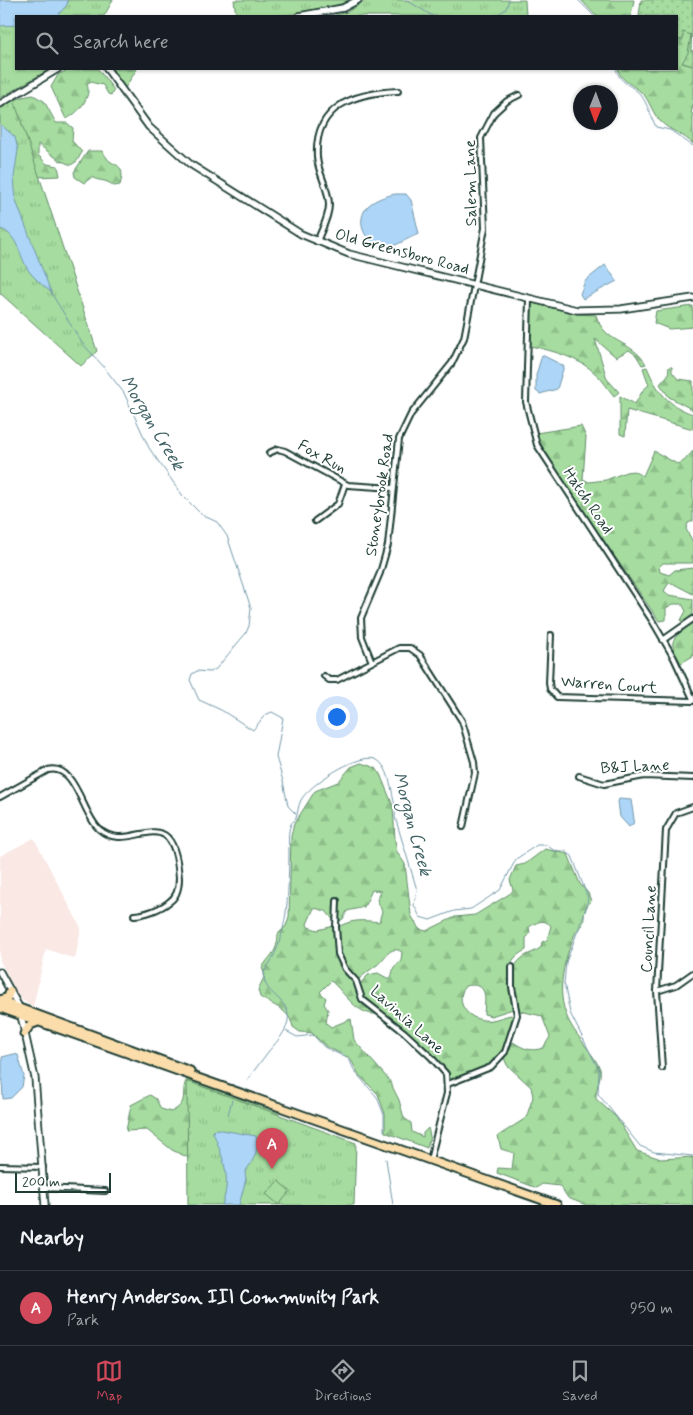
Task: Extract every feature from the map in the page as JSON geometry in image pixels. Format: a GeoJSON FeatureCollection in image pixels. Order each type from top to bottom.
{"type":"FeatureCollection","features":[{"type":"Feature","properties":{"kind":"highway"},"geometry":{"type":"LineString","coordinates":[[0,1000],[8,997],[10,991]]}},
{"type":"Feature","properties":{"kind":"highway"},"geometry":{"type":"LineString","coordinates":[[0,1000],[242,1092],[557,1205]]}},
{"type":"Feature","properties":{"kind":"highway"},"geometry":{"type":"LineString","coordinates":[[0,1008],[129,1055],[242,1092]]}},
{"type":"Feature","properties":{"kind":"highway"},"geometry":{"type":"LineString","coordinates":[[24,1034],[30,1024],[38,1022]]}},
{"type":"Feature","properties":{"kind":"street"},"geometry":{"type":"LineString","coordinates":[[304,15],[343,8],[358,0]]}},
{"type":"Feature","properties":{"kind":"street"},"geometry":{"type":"LineString","coordinates":[[0,104],[56,70]]}},
{"type":"Feature","properties":{"kind":"street","name":"Old Greensboro Road"},"geometry":{"type":"LineString","coordinates":[[108,70],[142,118],[178,155],[289,226],[318,242],[349,254],[577,310],[595,311],[693,298]]}},
{"type":"Feature","properties":{"kind":"street"},"geometry":{"type":"LineString","coordinates":[[318,242],[329,209],[327,190],[317,158],[319,140],[324,124],[338,106],[354,97],[398,91]]}},
{"type":"Feature","properties":{"kind":"street","name":"Salem Lane"},"geometry":{"type":"LineString","coordinates":[[473,285],[485,228],[481,138],[494,113],[507,101],[519,95]]}},
{"type":"Feature","properties":{"kind":"street","name":"Stoneybrook Road"},"geometry":{"type":"LineString","coordinates":[[372,662],[362,637],[361,618],[385,556],[391,524],[397,448],[402,430],[411,414],[447,371],[457,355],[466,329],[473,285]]}},
{"type":"Feature","properties":{"kind":"street","name":"Hatch Road"},"geometry":{"type":"LineString","coordinates":[[529,299],[526,402],[537,445],[664,640],[693,700]]}},
{"type":"Feature","properties":{"kind":"street","name":"Fox Run"},"geometry":{"type":"LineString","coordinates":[[268,453],[278,450],[285,451],[346,484],[362,488],[393,488]]}},
{"type":"Feature","properties":{"kind":"street"},"geometry":{"type":"LineString","coordinates":[[315,521],[338,504],[346,484]]}},
{"type":"Feature","properties":{"kind":"street"},"geometry":{"type":"LineString","coordinates":[[664,640],[693,619]]}},
{"type":"Feature","properties":{"kind":"street","name":"Warren Court"},"geometry":{"type":"LineString","coordinates":[[551,635],[549,682],[550,689],[557,697],[693,700]]}},
{"type":"Feature","properties":{"kind":"street"},"geometry":{"type":"LineString","coordinates":[[324,676],[330,680],[337,680],[399,648],[414,650],[423,659],[458,711],[475,767],[463,827]]}},
{"type":"Feature","properties":{"kind":"street"},"geometry":{"type":"LineString","coordinates":[[0,797],[48,770],[56,769],[68,775],[92,821],[104,833],[120,837],[150,831],[164,835],[172,844],[177,861],[179,881],[176,894],[168,904],[134,915]]}},
{"type":"Feature","properties":{"kind":"street","name":"B&J Lane"},"geometry":{"type":"LineString","coordinates":[[579,776],[604,784],[644,776],[693,778]]}},
{"type":"Feature","properties":{"kind":"street","name":"Council Lane"},"geometry":{"type":"LineString","coordinates":[[662,1068],[657,991],[666,830],[676,813],[693,806]]}},
{"type":"Feature","properties":{"kind":"street","name":"Lavinia Lane"},"geometry":{"type":"LineString","coordinates":[[337,901],[338,954],[345,969],[356,980],[362,999],[404,1032],[431,1057],[446,1074],[448,1084]]}},
{"type":"Feature","properties":{"kind":"street"},"geometry":{"type":"LineString","coordinates":[[430,1160],[448,1084],[492,1067],[505,1052],[518,1016],[512,987],[512,967]]}},
{"type":"Feature","properties":{"kind":"street"},"geometry":{"type":"LineString","coordinates":[[0,972],[19,1007],[36,1088],[45,1205]]}},
{"type":"Feature","properties":{"kind":"street"},"geometry":{"type":"LineString","coordinates":[[657,991],[676,985],[693,973]]}},
{"type":"Feature","properties":{"kind":"street"},"geometry":{"type":"LineString","coordinates":[[0,1166],[42,1167]]}},
{"type":"Feature","properties":{"kind":"street"},"geometry":{"type":"LineString","coordinates":[[44,1188],[105,1191]]}},
{"type":"Feature","properties":{"kind":"shaded area"},"geometry":{"type":"Polygon","coordinates":[[[34,838],[81,928],[75,959],[46,949],[33,1007],[19,998],[0,961],[0,856],[34,838]]]}},
{"type":"Feature","properties":{"kind":"green space"},"geometry":{"type":"Polygon","coordinates":[[[0,0],[113,0],[105,15],[15,15],[15,70],[48,70],[0,98],[0,0]]]}},
{"type":"Feature","properties":{"kind":"green space"},"geometry":{"type":"Polygon","coordinates":[[[234,0],[349,0],[323,9],[294,14],[236,15],[234,0]]]}},
{"type":"Feature","properties":{"kind":"green space"},"geometry":{"type":"Polygon","coordinates":[[[366,0],[525,0],[526,15],[336,15],[347,12],[366,0]]]}},
{"type":"Feature","properties":{"kind":"green space"},"geometry":{"type":"Polygon","coordinates":[[[581,0],[634,0],[631,15],[595,15],[581,0]]]}},
{"type":"Feature","properties":{"kind":"green space"},"geometry":{"type":"Polygon","coordinates":[[[641,0],[693,0],[691,52],[693,50],[693,66],[682,63],[683,40],[678,40],[678,15],[639,15],[641,0]]]}},
{"type":"Feature","properties":{"kind":"green space"},"geometry":{"type":"Polygon","coordinates":[[[683,32],[691,35],[688,53],[682,63],[693,66],[693,107],[691,113],[693,114],[693,144],[661,122],[645,96],[624,80],[618,70],[678,70],[678,40],[683,40],[683,32]]]}},
{"type":"Feature","properties":{"kind":"green space"},"geometry":{"type":"Polygon","coordinates":[[[67,70],[99,70],[114,90],[111,95],[108,94],[103,85],[90,82],[87,84],[88,94],[83,105],[71,117],[66,119],[51,87],[58,75],[67,70]]]}},
{"type":"Feature","properties":{"kind":"green space"},"geometry":{"type":"Polygon","coordinates":[[[112,70],[136,70],[125,88],[112,70]]]}},
{"type":"Feature","properties":{"kind":"green space"},"geometry":{"type":"Polygon","coordinates":[[[33,95],[44,101],[56,123],[67,123],[73,128],[72,141],[82,152],[77,161],[71,165],[59,160],[38,144],[38,155],[47,164],[58,166],[60,176],[35,177],[0,124],[0,107],[22,97],[33,95]]]}},
{"type":"Feature","properties":{"kind":"green space"},"geometry":{"type":"Polygon","coordinates":[[[14,100],[97,351],[81,366],[0,293],[0,109],[14,100]]]}},
{"type":"Feature","properties":{"kind":"green space"},"geometry":{"type":"Polygon","coordinates":[[[88,151],[102,151],[110,161],[121,169],[122,178],[120,185],[114,186],[92,177],[84,183],[75,177],[74,172],[88,151]]]}},
{"type":"Feature","properties":{"kind":"green space"},"geometry":{"type":"Polygon","coordinates":[[[532,303],[577,314],[596,315],[600,325],[606,332],[633,350],[646,364],[642,365],[636,355],[629,350],[616,357],[595,339],[607,379],[619,392],[614,396],[599,376],[582,363],[556,352],[530,346],[532,303]]]}},
{"type":"Feature","properties":{"kind":"green space"},"geometry":{"type":"Polygon","coordinates":[[[693,306],[693,327],[669,329],[654,323],[656,311],[693,306]]]}},
{"type":"Feature","properties":{"kind":"green space"},"geometry":{"type":"Polygon","coordinates":[[[647,367],[664,396],[677,407],[693,414],[693,429],[627,410],[625,436],[620,434],[620,396],[635,404],[643,390],[649,385],[643,368],[647,367]]]}},
{"type":"Feature","properties":{"kind":"green space"},"geometry":{"type":"Polygon","coordinates":[[[669,367],[672,367],[672,372],[678,379],[693,381],[693,410],[669,397],[660,384],[668,375],[669,367]]]}},
{"type":"Feature","properties":{"kind":"green space"},"geometry":{"type":"Polygon","coordinates":[[[581,426],[586,437],[583,479],[589,482],[606,480],[633,471],[643,476],[654,451],[677,464],[684,461],[693,451],[693,521],[688,523],[686,529],[693,542],[693,563],[663,563],[659,567],[660,572],[669,575],[675,570],[693,568],[693,594],[672,583],[668,584],[664,591],[669,595],[693,599],[693,615],[684,624],[681,620],[686,611],[682,604],[673,604],[666,608],[666,620],[659,621],[546,456],[536,433],[581,426]]]}},
{"type":"Feature","properties":{"kind":"green space"},"geometry":{"type":"Polygon","coordinates":[[[693,621],[693,656],[681,663],[673,648],[674,639],[693,621]]]}},
{"type":"Feature","properties":{"kind":"green space"},"geometry":{"type":"Polygon","coordinates":[[[361,763],[376,768],[393,806],[397,852],[405,864],[411,915],[419,929],[426,931],[455,917],[475,915],[511,893],[513,890],[510,880],[516,866],[525,864],[545,849],[568,854],[580,884],[588,893],[591,901],[567,956],[562,979],[563,1002],[571,1025],[600,1069],[596,1099],[616,1117],[637,1151],[661,1159],[693,1157],[693,1205],[586,1205],[568,1198],[560,1186],[542,1184],[537,1188],[497,1173],[498,1168],[512,1169],[514,1153],[501,1149],[498,1136],[526,1118],[533,1097],[531,1087],[507,1065],[504,1058],[513,1042],[524,1048],[535,1050],[543,1048],[550,1037],[542,1016],[520,1011],[513,984],[516,964],[523,957],[539,949],[542,942],[547,940],[551,926],[546,922],[538,922],[529,927],[530,934],[526,938],[526,950],[512,961],[509,968],[508,983],[513,1009],[491,1016],[484,1014],[485,997],[482,988],[473,985],[465,986],[461,1000],[466,1011],[471,1016],[477,1019],[492,1020],[511,1015],[513,1017],[511,1031],[494,1061],[482,1069],[449,1081],[445,1071],[426,1048],[363,998],[359,985],[368,975],[378,973],[391,978],[394,967],[401,961],[402,952],[398,950],[391,951],[358,980],[347,971],[344,964],[337,928],[357,921],[379,922],[382,911],[377,900],[381,891],[372,890],[364,907],[347,911],[343,919],[338,922],[339,900],[336,900],[335,922],[326,911],[314,908],[307,924],[308,927],[318,930],[334,926],[337,954],[344,970],[354,981],[360,1000],[378,1014],[371,1014],[358,1008],[331,981],[320,992],[326,998],[324,1004],[328,1010],[326,1023],[331,1027],[351,1019],[354,1040],[389,1080],[399,1100],[404,1118],[411,1123],[412,1132],[423,1137],[423,1133],[428,1128],[430,1136],[427,1148],[385,1132],[385,1114],[378,1094],[359,1075],[350,1058],[325,1046],[312,1033],[300,1032],[293,1027],[285,1012],[260,997],[258,990],[265,975],[262,968],[275,950],[278,934],[286,926],[289,918],[291,836],[294,824],[315,791],[338,782],[351,767],[361,763]]]}},
{"type":"Feature","properties":{"kind":"green space"},"geometry":{"type":"Polygon","coordinates":[[[187,1079],[279,1113],[279,1117],[200,1163],[172,1150],[147,1130],[126,1131],[131,1105],[150,1095],[156,1099],[161,1109],[171,1112],[181,1105],[183,1101],[187,1079]]]}},
{"type":"Feature","properties":{"kind":"green space"},"geometry":{"type":"Polygon","coordinates":[[[187,1081],[356,1143],[354,1205],[188,1205],[187,1081]]]}},
{"type":"Feature","properties":{"kind":"green space"},"geometry":{"type":"Polygon","coordinates":[[[278,1181],[290,1191],[279,1205],[266,1194],[278,1181]]]}},
{"type":"Feature","properties":{"kind":"water"},"geometry":{"type":"Polygon","coordinates":[[[0,0],[68,0],[67,5],[58,15],[15,15],[15,25],[0,26],[0,0]]]}},
{"type":"Feature","properties":{"kind":"water"},"geometry":{"type":"Polygon","coordinates":[[[0,124],[15,137],[18,150],[14,177],[16,201],[51,292],[28,270],[14,240],[6,231],[0,229],[0,124]]]}},
{"type":"Feature","properties":{"kind":"water"},"geometry":{"type":"Polygon","coordinates":[[[395,194],[406,194],[411,200],[419,234],[391,246],[379,246],[367,238],[364,232],[362,218],[364,211],[369,205],[381,198],[395,194]]]}},
{"type":"Feature","properties":{"kind":"water"},"geometry":{"type":"Polygon","coordinates":[[[605,265],[617,281],[583,299],[580,294],[585,281],[605,265]]]}},
{"type":"Feature","properties":{"kind":"water"},"geometry":{"type":"Polygon","coordinates":[[[542,355],[564,366],[557,389],[540,394],[536,391],[536,375],[542,355]]]}},
{"type":"Feature","properties":{"kind":"water"},"geometry":{"type":"Polygon","coordinates":[[[619,799],[631,800],[634,819],[633,824],[629,827],[620,817],[619,799]]]}},
{"type":"Feature","properties":{"kind":"water"},"geometry":{"type":"Polygon","coordinates":[[[18,1055],[24,1076],[22,1087],[11,1098],[3,1099],[2,1077],[0,1077],[2,1075],[2,1057],[18,1055]]]}},
{"type":"Feature","properties":{"kind":"water"},"geometry":{"type":"Polygon","coordinates":[[[216,1129],[256,1136],[256,1151],[245,1172],[246,1179],[239,1205],[222,1205],[225,1195],[226,1177],[223,1159],[213,1132],[216,1129]]]}},
{"type":"Feature","properties":{"kind":"waterway"},"geometry":{"type":"LineString","coordinates":[[406,0],[431,15]]}},
{"type":"Feature","properties":{"kind":"waterway"},"geometry":{"type":"LineString","coordinates":[[497,15],[506,9],[509,0]]}},
{"type":"Feature","properties":{"kind":"waterway"},"geometry":{"type":"LineString","coordinates":[[578,0],[593,15]]}},
{"type":"Feature","properties":{"kind":"waterway"},"geometry":{"type":"LineString","coordinates":[[616,70],[620,78],[642,97],[656,127],[670,130],[693,146]]}},
{"type":"Feature","properties":{"kind":"waterway","name":"Morgan Creek"},"geometry":{"type":"LineString","coordinates":[[50,291],[82,343],[124,393],[149,448],[183,496],[202,515],[217,522],[227,536],[251,608],[249,626],[246,633],[216,669],[210,672],[197,671],[192,674],[190,680],[199,700],[221,710],[253,730],[265,715],[272,712],[283,718],[276,757],[288,806],[296,814]]}},
{"type":"Feature","properties":{"kind":"waterway","name":"Morgan Creek"},"geometry":{"type":"LineString","coordinates":[[247,1080],[283,1034],[288,1021],[285,1007],[268,988],[264,972],[278,945],[286,916],[291,824],[296,818],[301,800],[313,786],[346,765],[367,758],[375,759],[385,768],[390,782],[395,817],[417,890],[414,905],[420,917],[430,920],[454,911],[471,909],[500,890],[516,859],[537,845],[547,845],[553,850],[565,851],[572,856],[588,898],[586,909],[566,962],[564,983],[570,1013],[599,1070],[598,1094],[640,1146],[654,1152],[693,1156]]}},
{"type":"Feature","properties":{"kind":"waterway"},"geometry":{"type":"LineString","coordinates":[[286,1031],[297,1037],[313,1035],[324,1047],[349,1059],[355,1072],[377,1097],[384,1115],[384,1131]]}},
{"type":"Feature","properties":{"kind":"waterway"},"geometry":{"type":"LineString","coordinates":[[228,1115],[232,1100]]}},
{"type":"Feature","properties":{"kind":"waterway"},"geometry":{"type":"LineString","coordinates":[[386,1159],[393,1205]]}},
{"type":"Feature","properties":{"kind":"place","name":"Henry Anderson III Community Park"},"geometry":{"type":"Point","coordinates":[272,1169]}}]}
